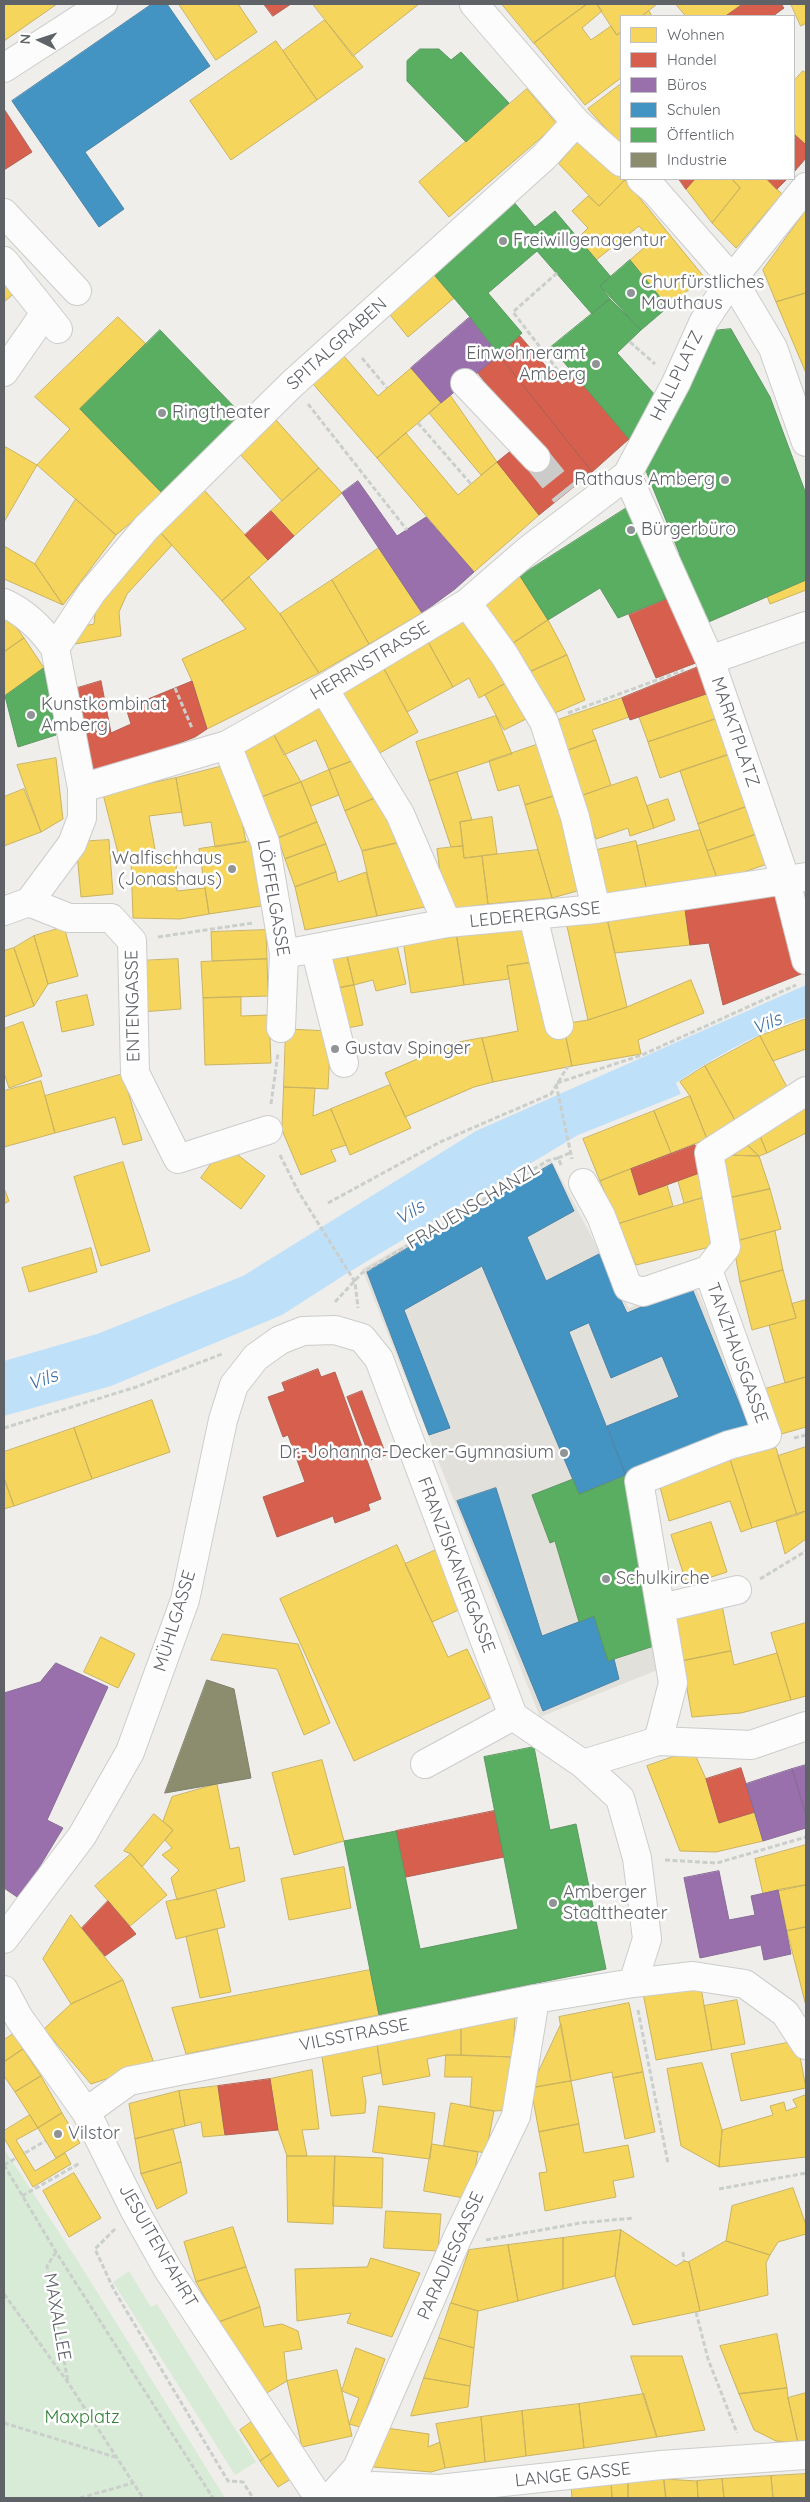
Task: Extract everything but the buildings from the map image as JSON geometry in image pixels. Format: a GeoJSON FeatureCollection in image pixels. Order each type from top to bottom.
{"type":"FeatureCollection","features":[{"type":"Feature","properties":{"kind":"street"},"geometry":{"type":"LineString","coordinates":[[4,68],[103,4]]}},
{"type":"Feature","properties":{"kind":"street"},"geometry":{"type":"LineString","coordinates":[[474,4],[576,122],[620,161]]}},
{"type":"Feature","properties":{"kind":"street","name":"SPITALGRABEN"},"geometry":{"type":"LineString","coordinates":[[55,648],[92,592],[146,528],[292,384],[545,156],[576,122]]}},
{"type":"Feature","properties":{"kind":"street"},"geometry":{"type":"LineString","coordinates":[[642,180],[655,191],[732,279],[783,344],[806,442]]}},
{"type":"Feature","properties":{"kind":"street","name":"HALLPLATZ"},"geometry":{"type":"LineString","coordinates":[[627,475],[676,383],[704,321],[732,279],[806,187]]}},
{"type":"Feature","properties":{"kind":"street"},"geometry":{"type":"LineString","coordinates":[[4,213],[78,291]]}},
{"type":"Feature","properties":{"kind":"street"},"geometry":{"type":"LineString","coordinates":[[4,261],[52,321],[4,372]]}},
{"type":"Feature","properties":{"kind":"street"},"geometry":{"type":"LineString","coordinates":[[465,383],[536,458]]}},
{"type":"Feature","properties":{"kind":"street"},"geometry":{"type":"LineString","coordinates":[[627,475],[710,660]]}},
{"type":"Feature","properties":{"kind":"street","name":"HERRNSTRASSE"},"geometry":{"type":"LineString","coordinates":[[82,788],[227,745],[468,603],[527,550],[571,503],[627,475]]}},
{"type":"Feature","properties":{"kind":"street"},"geometry":{"type":"LineString","coordinates":[[4,603],[18,610],[41,629],[55,648],[82,788],[82,818],[72,844],[29,902],[4,911]]}},
{"type":"Feature","properties":{"kind":"street"},"geometry":{"type":"LineString","coordinates":[[468,603],[506,656],[544,722],[575,817],[596,909]]}},
{"type":"Feature","properties":{"kind":"street","name":"MARKTPLATZ"},"geometry":{"type":"LineString","coordinates":[[802,972],[796,879],[710,660],[806,626]]}},
{"type":"Feature","properties":{"kind":"street"},"geometry":{"type":"LineString","coordinates":[[324,689],[400,814],[447,923]]}},
{"type":"Feature","properties":{"kind":"street","name":"LÖFFELGASSE"},"geometry":{"type":"LineString","coordinates":[[227,745],[265,842],[284,954],[281,1028]]}},
{"type":"Feature","properties":{"kind":"street","name":"LEDERERGASSE"},"geometry":{"type":"LineString","coordinates":[[284,954],[447,923],[596,909],[796,879]]}},
{"type":"Feature","properties":{"kind":"street","name":"ENTENGASSE"},"geometry":{"type":"LineString","coordinates":[[29,902],[69,918],[111,918],[132,941],[135,1073],[178,1159],[268,1130]]}},
{"type":"Feature","properties":{"kind":"street"},"geometry":{"type":"LineString","coordinates":[[533,916],[559,1025]]}},
{"type":"Feature","properties":{"kind":"street"},"geometry":{"type":"LineString","coordinates":[[315,948],[344,1063]]}},
{"type":"Feature","properties":{"kind":"street"},"geometry":{"type":"LineString","coordinates":[[583,1183],[602,1216],[628,1288],[643,1292],[708,1270],[726,1247],[709,1153],[806,1091]]}},
{"type":"Feature","properties":{"kind":"street","name":"TANZHAUSGASSE"},"geometry":{"type":"LineString","coordinates":[[661,1608],[639,1481],[729,1445],[767,1435],[708,1270]]}},
{"type":"Feature","properties":{"kind":"street","name":"MÜHLGASSE"},"geometry":{"type":"LineString","coordinates":[[4,1939],[82,1836],[130,1752],[185,1600],[223,1420],[234,1385],[256,1356],[280,1340],[303,1331],[335,1330],[362,1338]]}},
{"type":"Feature","properties":{"kind":"street","name":"FRANZISKANERGASSE"},"geometry":{"type":"LineString","coordinates":[[362,1338],[379,1359],[513,1716]]}},
{"type":"Feature","properties":{"kind":"street"},"geometry":{"type":"LineString","coordinates":[[658,1741],[672,1683],[661,1608],[737,1590]]}},
{"type":"Feature","properties":{"kind":"street"},"geometry":{"type":"LineString","coordinates":[[425,1764],[513,1716],[583,1764],[620,1798],[637,1858],[647,1939],[633,1983]]}},
{"type":"Feature","properties":{"kind":"street"},"geometry":{"type":"LineString","coordinates":[[583,1764],[658,1741],[751,1744],[806,1726]]}},
{"type":"Feature","properties":{"kind":"street","name":"VILSSTRASSE"},"geometry":{"type":"LineString","coordinates":[[86,2112],[129,2081],[535,1999],[633,1983],[693,1976],[745,1984],[785,2013],[806,2045]]}},
{"type":"Feature","properties":{"kind":"street","name":"JESUITENFAHRT"},"geometry":{"type":"LineString","coordinates":[[4,1990],[19,2018],[86,2112],[135,2211],[167,2268],[318,2498]]}},
{"type":"Feature","properties":{"kind":"street","name":"PARADIESGASSE"},"geometry":{"type":"LineString","coordinates":[[330,2498],[357,2468],[457,2239],[516,2116],[535,1999]]}},
{"type":"Feature","properties":{"kind":"street","name":"LANGE GASSE"},"geometry":{"type":"LineString","coordinates":[[342,2498],[374,2486],[439,2489],[661,2465],[806,2455]]}},
{"type":"Feature","properties":{"kind":"path"},"geometry":{"type":"LineString","coordinates":[[557,273],[513,312],[566,382]]}},
{"type":"Feature","properties":{"kind":"path"},"geometry":{"type":"LineString","coordinates":[[344,338],[387,388]]}},
{"type":"Feature","properties":{"kind":"path"},"geometry":{"type":"LineString","coordinates":[[292,384],[406,530]]}},
{"type":"Feature","properties":{"kind":"path"},"geometry":{"type":"LineString","coordinates":[[418,424],[471,484]]}},
{"type":"Feature","properties":{"kind":"path"},"geometry":{"type":"LineString","coordinates":[[544,722],[710,660]]}},
{"type":"Feature","properties":{"kind":"path"},"geometry":{"type":"LineString","coordinates":[[175,688],[201,754]]}},
{"type":"Feature","properties":{"kind":"path"},"geometry":{"type":"LineString","coordinates":[[132,941],[279,919]]}},
{"type":"Feature","properties":{"kind":"path"},"geometry":{"type":"LineString","coordinates":[[556,1084],[642,1055],[802,972]]}},
{"type":"Feature","properties":{"kind":"path"},"geometry":{"type":"LineString","coordinates":[[328,1203],[440,1142],[551,1094],[568,1066]]}},
{"type":"Feature","properties":{"kind":"path"},"geometry":{"type":"LineString","coordinates":[[556,1084],[570,1153],[558,1158]]}},
{"type":"Feature","properties":{"kind":"path","name":"FRAUENSCHANZL"},"geometry":{"type":"LineString","coordinates":[[329,1308],[362,1273],[547,1161],[558,1158],[572,1188],[583,1183]]}},
{"type":"Feature","properties":{"kind":"path"},"geometry":{"type":"LineString","coordinates":[[298,1191],[355,1282]]}},
{"type":"Feature","properties":{"kind":"path"},"geometry":{"type":"LineString","coordinates":[[4,1428],[136,1387],[224,1353]]}},
{"type":"Feature","properties":{"kind":"path"},"geometry":{"type":"LineString","coordinates":[[737,1590],[786,1565],[806,1551]]}},
{"type":"Feature","properties":{"kind":"path"},"geometry":{"type":"LineString","coordinates":[[637,1858],[717,1863],[806,1838]]}},
{"type":"Feature","properties":{"kind":"path"},"geometry":{"type":"LineString","coordinates":[[633,1983],[668,2164]]}},
{"type":"Feature","properties":{"kind":"path"},"geometry":{"type":"LineString","coordinates":[[24,2153],[45,2141]]}},
{"type":"Feature","properties":{"kind":"path"},"geometry":{"type":"LineString","coordinates":[[22,2196],[104,2148]]}},
{"type":"Feature","properties":{"kind":"path"},"geometry":{"type":"LineString","coordinates":[[16,2158],[4,2165],[56,2252],[213,2498]]}},
{"type":"Feature","properties":{"kind":"path"},"geometry":{"type":"LineString","coordinates":[[719,2189],[806,2173]]}},
{"type":"Feature","properties":{"kind":"path"},"geometry":{"type":"LineString","coordinates":[[135,2211],[95,2249],[114,2290],[228,2481],[243,2482],[253,2498]]}},
{"type":"Feature","properties":{"kind":"path"},"geometry":{"type":"LineString","coordinates":[[457,2239],[487,2240],[580,2223],[634,2218]]}},
{"type":"Feature","properties":{"kind":"path","name":"MAXALLEE"},"geometry":{"type":"LineString","coordinates":[[56,2252],[47,2266],[68,2384]]}},
{"type":"Feature","properties":{"kind":"path"},"geometry":{"type":"LineString","coordinates":[[682,2252],[684,2262]]}},
{"type":"Feature","properties":{"kind":"path","name":"MAXALLEE"},"geometry":{"type":"LineString","coordinates":[[4,2294],[68,2384],[143,2498]]}},
{"type":"Feature","properties":{"kind":"path"},"geometry":{"type":"LineString","coordinates":[[696,2312],[708,2359],[747,2460]]}},
{"type":"Feature","properties":{"kind":"path"},"geometry":{"type":"LineString","coordinates":[[4,2423],[116,2457]]}},
{"type":"Feature","properties":{"kind":"path"},"geometry":{"type":"LineString","coordinates":[[80,2498],[133,2483]]}},
{"type":"Feature","properties":{"kind":"shaded area","name":"Dr.-Johanna-Decker-Gymnasium"},"geometry":{"type":"Polygon","coordinates":[[[552,1161],[629,1308],[693,1281],[756,1427],[630,1479],[665,1667],[540,1717],[362,1269],[552,1161]]]}},
{"type":"Feature","properties":{"kind":"green space","name":"Maxplatz"},"geometry":{"type":"Polygon","coordinates":[[[4,2149],[76,2258],[225,2498],[4,2498],[4,2149]]]}},
{"type":"Feature","properties":{"kind":"green space"},"geometry":{"type":"Polygon","coordinates":[[[129,2271],[151,2307],[157,2304],[256,2462],[235,2475],[113,2282],[129,2271]]]}},
{"type":"Feature","properties":{"kind":"water","name":"Vils"},"geometry":{"type":"Polygon","coordinates":[[[806,985],[806,1017],[772,1029],[707,1063],[676,1083],[681,1094],[578,1135],[349,1272],[282,1315],[111,1386],[4,1416],[4,1361],[97,1334],[243,1276],[476,1131],[806,985]]]}},
{"type":"Feature","properties":{"kind":"tunnel"},"geometry":{"type":"LineString","coordinates":[[536,458],[565,494]]}},
{"type":"Feature","properties":{"kind":"place","name":"Freiwillgenagentur"},"geometry":{"type":"Point","coordinates":[503,241]}},
{"type":"Feature","properties":{"kind":"place","name":"Churfürstliches Mauthaus"},"geometry":{"type":"Point","coordinates":[631,293]}},
{"type":"Feature","properties":{"kind":"place","name":"Einwohneramt Amberg"},"geometry":{"type":"Point","coordinates":[596,364]}},
{"type":"Feature","properties":{"kind":"place","name":"Ringtheater"},"geometry":{"type":"Point","coordinates":[162,413]}},
{"type":"Feature","properties":{"kind":"place","name":"Rathaus Amberg"},"geometry":{"type":"Point","coordinates":[725,480]}},
{"type":"Feature","properties":{"kind":"place","name":"Bürgerbüro"},"geometry":{"type":"Point","coordinates":[631,530]}},
{"type":"Feature","properties":{"kind":"place","name":"Kunstkombinat Amberg"},"geometry":{"type":"Point","coordinates":[31,715]}},
{"type":"Feature","properties":{"kind":"place","name":"Walfischhaus (Jonashaus)"},"geometry":{"type":"Point","coordinates":[232,869]}},
{"type":"Feature","properties":{"kind":"place","name":"Gustav Spinger"},"geometry":{"type":"Point","coordinates":[335,1049]}},
{"type":"Feature","properties":{"kind":"place","name":"Dr.-Johanna-Decker-Gymnasium"},"geometry":{"type":"Point","coordinates":[564,1453]}},
{"type":"Feature","properties":{"kind":"place","name":"Schulkirche"},"geometry":{"type":"Point","coordinates":[606,1579]}},
{"type":"Feature","properties":{"kind":"place","name":"Amberger Stadttheater"},"geometry":{"type":"Point","coordinates":[553,1903]}},
{"type":"Feature","properties":{"kind":"place","name":"Vilstor"},"geometry":{"type":"Point","coordinates":[58,2134]}}]}
